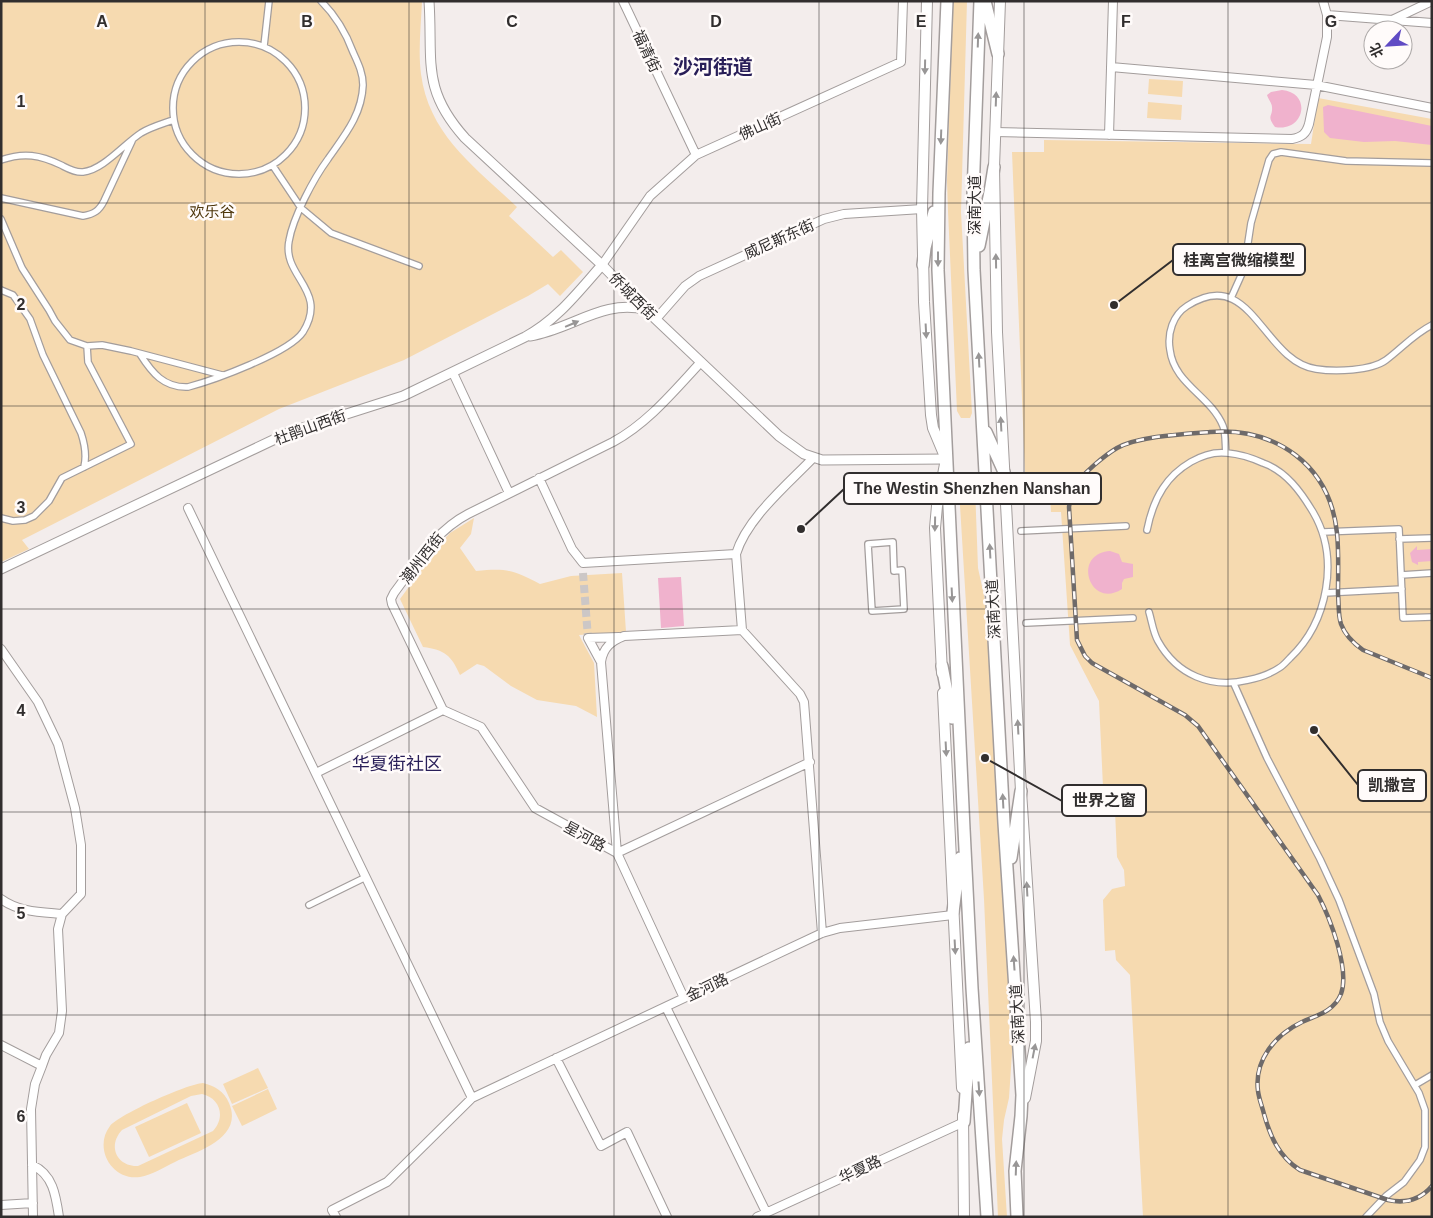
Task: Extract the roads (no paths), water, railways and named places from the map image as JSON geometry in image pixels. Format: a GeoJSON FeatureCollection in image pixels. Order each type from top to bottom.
{"type":"FeatureCollection","features":[{"type":"Feature","properties":{"kind":"main road"},"geometry":{"type":"LineString","coordinates":[[927,1],[922,210],[931,415],[933,428],[946,459],[935,528],[964,1122],[964,1217]]}},
{"type":"Feature","properties":{"kind":"main road"},"geometry":{"type":"LineString","coordinates":[[947,1],[939,193],[938,270],[960,758],[972,988],[987,1217]]}},
{"type":"Feature","properties":{"kind":"main road","name":"深南大道"},"geometry":{"type":"LineString","coordinates":[[980,1],[973,195],[974,270],[1016,1005],[1021,1116],[1015,1171],[1017,1217]]}},
{"type":"Feature","properties":{"kind":"main road"},"geometry":{"type":"LineString","coordinates":[[985,1],[998,54]]}},
{"type":"Feature","properties":{"kind":"main road"},"geometry":{"type":"LineString","coordinates":[[1000,1],[994,167],[997,332],[1021,791],[1036,1022],[1036,1041],[1021,1116]]}},
{"type":"Feature","properties":{"kind":"main road"},"geometry":{"type":"LineString","coordinates":[[974,270],[994,167]]}},
{"type":"Feature","properties":{"kind":"main road"},"geometry":{"type":"LineString","coordinates":[[924,265],[925,248],[939,193]]}},
{"type":"Feature","properties":{"kind":"main road"},"geometry":{"type":"LineString","coordinates":[[983,426],[1004,472]]}},
{"type":"Feature","properties":{"kind":"main road"},"geometry":{"type":"LineString","coordinates":[[942,666],[960,758]]}},
{"type":"Feature","properties":{"kind":"main road"},"geometry":{"type":"LineString","coordinates":[[1008,882],[1021,791]]}},
{"type":"Feature","properties":{"kind":"main road"},"geometry":{"type":"LineString","coordinates":[[953,914],[964,829]]}},
{"type":"Feature","properties":{"kind":"main road"},"geometry":{"type":"LineString","coordinates":[[964,1122],[969,1066],[972,988]]}},
{"type":"Feature","properties":{"kind":"street"},"geometry":{"type":"LineString","coordinates":[[264,46],[269,1]]}},
{"type":"Feature","properties":{"kind":"street"},"geometry":{"type":"LineString","coordinates":[[140,354],[150,370],[158,378],[179,387],[198,384],[244,368],[289,345],[302,333],[312,306],[310,296],[293,266],[288,251],[289,239],[301,208],[327,160],[350,128],[357,113],[363,83],[352,47],[337,20],[321,1]]}},
{"type":"Feature","properties":{"kind":"street","name":"侨城西街"},"geometry":{"type":"LineString","coordinates":[[429,1],[431,73],[442,106],[452,123],[472,145],[602,264],[646,310],[779,436],[791,446],[813,458],[831,461],[946,459]]}},
{"type":"Feature","properties":{"kind":"street","name":"福清街"},"geometry":{"type":"LineString","coordinates":[[623,1],[696,155]]}},
{"type":"Feature","properties":{"kind":"street","name":"佛山街"},"geometry":{"type":"LineString","coordinates":[[602,264],[650,196],[696,155],[901,62],[903,1]]}},
{"type":"Feature","properties":{"kind":"street"},"geometry":{"type":"LineString","coordinates":[[1110,135],[1112,1]]}},
{"type":"Feature","properties":{"kind":"street"},"geometry":{"type":"LineString","coordinates":[[995,132],[1292,140],[1299,138],[1307,131],[1327,37],[1323,1]]}},
{"type":"Feature","properties":{"kind":"street"},"geometry":{"type":"LineString","coordinates":[[1326,15],[1390,20],[1432,1]]}},
{"type":"Feature","properties":{"kind":"street"},"geometry":{"type":"LineString","coordinates":[[1413,22],[1432,23]]}},
{"type":"Feature","properties":{"kind":"street"},"geometry":{"type":"LineString","coordinates":[[231,42],[248,42],[264,46],[280,56],[293,69],[302,85],[305,103],[304,122],[298,139],[288,154],[274,166],[254,174],[232,175],[212,170],[194,158],[180,141],[173,120],[173,100],[178,80],[189,63],[201,53],[215,46],[231,42]]}},
{"type":"Feature","properties":{"kind":"street"},"geometry":{"type":"LineString","coordinates":[[1111,67],[1316,85],[1432,108]]}},
{"type":"Feature","properties":{"kind":"street"},"geometry":{"type":"LineString","coordinates":[[1,160],[13,155],[32,154],[71,170],[85,172],[99,165],[133,139],[156,126],[173,120]]}},
{"type":"Feature","properties":{"kind":"street"},"geometry":{"type":"LineString","coordinates":[[1,198],[82,216],[92,215],[100,209],[133,139]]}},
{"type":"Feature","properties":{"kind":"street"},"geometry":{"type":"LineString","coordinates":[[1231,298],[1244,269],[1251,222],[1269,160],[1274,154],[1281,152],[1346,162],[1432,163]]}},
{"type":"Feature","properties":{"kind":"street"},"geometry":{"type":"LineString","coordinates":[[274,166],[301,208],[331,233],[418,266]]}},
{"type":"Feature","properties":{"kind":"street","name":"威尼斯东街"},"geometry":{"type":"LineString","coordinates":[[656,319],[686,286],[699,276],[824,219],[844,214],[922,210]]}},
{"type":"Feature","properties":{"kind":"street"},"geometry":{"type":"LineString","coordinates":[[1,219],[22,268],[54,321],[70,340],[86,346],[102,345],[222,375]]}},
{"type":"Feature","properties":{"kind":"street","name":"杜鹃山西街"},"geometry":{"type":"LineString","coordinates":[[1,569],[290,432],[396,398],[525,338],[560,313],[602,264]]}},
{"type":"Feature","properties":{"kind":"street"},"geometry":{"type":"LineString","coordinates":[[1,290],[13,295],[30,320],[43,355],[81,433],[85,446],[86,458],[84,467]]}},
{"type":"Feature","properties":{"kind":"street"},"geometry":{"type":"LineString","coordinates":[[1226,453],[1224,427],[1203,399],[1179,375],[1170,350],[1169,337],[1175,320],[1180,311],[1189,305],[1208,297],[1231,298],[1252,314],[1286,356],[1298,364],[1315,369],[1359,368],[1377,364],[1386,360],[1410,339],[1432,325]]}},
{"type":"Feature","properties":{"kind":"street"},"geometry":{"type":"LineString","coordinates":[[525,338],[548,333],[615,307],[646,310]]}},
{"type":"Feature","properties":{"kind":"street"},"geometry":{"type":"LineString","coordinates":[[1,518],[13,521],[25,520],[34,516],[49,501],[62,478],[131,444],[88,362],[86,346]]}},
{"type":"Feature","properties":{"kind":"street","name":"潮州西街"},"geometry":{"type":"LineString","coordinates":[[443,710],[392,604],[391,599],[394,593],[442,531],[458,519],[630,432],[646,419],[701,362]]}},
{"type":"Feature","properties":{"kind":"street"},"geometry":{"type":"LineString","coordinates":[[453,373],[509,494]]}},
{"type":"Feature","properties":{"kind":"street"},"geometry":{"type":"LineString","coordinates":[[1146,530],[1163,488],[1174,475],[1201,457],[1214,453],[1226,453],[1251,458],[1268,465],[1284,475],[1306,500],[1323,532],[1327,555],[1325,593],[1319,616],[1311,632],[1299,649],[1280,668],[1258,678],[1234,684],[1213,683],[1184,670],[1158,642],[1149,612]]}},
{"type":"Feature","properties":{"kind":"street"},"geometry":{"type":"LineString","coordinates":[[813,458],[749,527],[739,543],[736,554],[742,630],[803,697],[810,762],[822,933]]}},
{"type":"Feature","properties":{"kind":"street"},"geometry":{"type":"LineString","coordinates":[[539,478],[572,549],[583,563],[583,573]]}},
{"type":"Feature","properties":{"kind":"street"},"geometry":{"type":"LineString","coordinates":[[188,508],[472,1098]]}},
{"type":"Feature","properties":{"kind":"street"},"geometry":{"type":"LineString","coordinates":[[1021,531],[1126,526]]}},
{"type":"Feature","properties":{"kind":"street"},"geometry":{"type":"LineString","coordinates":[[1323,532],[1399,529],[1403,618],[1432,617]]}},
{"type":"Feature","properties":{"kind":"street"},"geometry":{"type":"LineString","coordinates":[[1400,540],[1432,538]]}},
{"type":"Feature","properties":{"kind":"street"},"geometry":{"type":"LineString","coordinates":[[893,542],[894,571],[902,570],[904,609],[872,611],[868,544],[893,542]]}},
{"type":"Feature","properties":{"kind":"street"},"geometry":{"type":"LineString","coordinates":[[583,563],[736,554]]}},
{"type":"Feature","properties":{"kind":"street"},"geometry":{"type":"LineString","coordinates":[[1401,575],[1432,573]]}},
{"type":"Feature","properties":{"kind":"street"},"geometry":{"type":"LineString","coordinates":[[1325,593],[1402,589]]}},
{"type":"Feature","properties":{"kind":"street"},"geometry":{"type":"LineString","coordinates":[[1026,623],[1133,618]]}},
{"type":"Feature","properties":{"kind":"street"},"geometry":{"type":"LineString","coordinates":[[742,630],[588,638],[600,662],[617,853],[810,762]]}},
{"type":"Feature","properties":{"kind":"street"},"geometry":{"type":"LineString","coordinates":[[600,662],[607,645],[624,636]]}},
{"type":"Feature","properties":{"kind":"street"},"geometry":{"type":"LineString","coordinates":[[1,649],[38,702],[58,744],[75,808],[81,845],[81,894],[62,914],[58,929],[62,1011],[58,1033],[46,1055],[35,1084],[30,1109],[33,1217]]}},
{"type":"Feature","properties":{"kind":"street"},"geometry":{"type":"LineString","coordinates":[[1234,684],[1267,758],[1339,900],[1374,994],[1380,1022],[1388,1040],[1420,1093],[1425,1110],[1425,1147],[1414,1170],[1404,1182],[1386,1196],[1366,1217]]}},
{"type":"Feature","properties":{"kind":"street"},"geometry":{"type":"LineString","coordinates":[[316,773],[443,710]]}},
{"type":"Feature","properties":{"kind":"street","name":"星河路"},"geometry":{"type":"LineString","coordinates":[[443,710],[482,727],[535,808],[617,853],[684,998]]}},
{"type":"Feature","properties":{"kind":"street"},"geometry":{"type":"LineString","coordinates":[[309,905],[366,877]]}},
{"type":"Feature","properties":{"kind":"street"},"geometry":{"type":"LineString","coordinates":[[1,899],[11,906],[27,910],[62,914]]}},
{"type":"Feature","properties":{"kind":"street","name":"金河路"},"geometry":{"type":"LineString","coordinates":[[336,1217],[332,1210],[387,1182],[472,1098],[822,933],[840,928],[953,914]]}},
{"type":"Feature","properties":{"kind":"street"},"geometry":{"type":"LineString","coordinates":[[666,1007],[766,1212]]}},
{"type":"Feature","properties":{"kind":"street"},"geometry":{"type":"LineString","coordinates":[[1,1045],[42,1066]]}},
{"type":"Feature","properties":{"kind":"street"},"geometry":{"type":"LineString","coordinates":[[556,1058],[600,1146],[627,1132],[667,1217]]}},
{"type":"Feature","properties":{"kind":"street"},"geometry":{"type":"LineString","coordinates":[[1415,1085],[1432,1075]]}},
{"type":"Feature","properties":{"kind":"street","name":"华夏路"},"geometry":{"type":"LineString","coordinates":[[756,1217],[964,1122]]}},
{"type":"Feature","properties":{"kind":"street"},"geometry":{"type":"LineString","coordinates":[[32,1165],[40,1168],[52,1186],[59,1217]]}},
{"type":"Feature","properties":{"kind":"street"},"geometry":{"type":"LineString","coordinates":[[1,1205],[33,1203]]}},
{"type":"Feature","properties":{"kind":"tunnel"},"geometry":{"type":"LineString","coordinates":[[583,573],[588,638]]}},
{"type":"Feature","properties":{"kind":"railway"},"geometry":{"type":"LineString","coordinates":[[1432,678],[1363,650],[1345,632],[1339,613],[1338,541],[1332,509],[1323,488],[1311,470],[1296,455],[1277,444],[1257,436],[1234,432],[1210,432],[1150,438],[1126,444],[1106,455],[1078,481],[1074,488],[1069,507],[1077,640],[1085,656],[1092,663],[1185,715],[1198,726],[1318,895],[1333,930],[1343,971],[1343,984],[1338,1000],[1325,1012],[1292,1027],[1283,1034],[1268,1050],[1259,1069],[1258,1094],[1272,1138],[1286,1159],[1300,1170],[1388,1200],[1412,1200],[1423,1195],[1432,1186]]}},
{"type":"Feature","properties":{"kind":"place","name":"桂离宫微缩模型"},"geometry":{"type":"Point","coordinates":[1114,305]}},
{"type":"Feature","properties":{"kind":"place","name":"The Westin Shenzhen Nanshan"},"geometry":{"type":"Point","coordinates":[801,529]}},
{"type":"Feature","properties":{"kind":"place","name":"凯撒宫"},"geometry":{"type":"Point","coordinates":[1314,730]}},
{"type":"Feature","properties":{"kind":"place","name":"世界之窗"},"geometry":{"type":"Point","coordinates":[985,758]}},
{"type":"Feature","properties":{"kind":"district","name":"沙河街道"},"geometry":{"type":"Point","coordinates":[713,67]}},
{"type":"Feature","properties":{"kind":"district","name":"华夏街社区"},"geometry":{"type":"Point","coordinates":[397,764]}},
{"type":"Feature","properties":{"kind":"park label","name":"欢乐谷"},"geometry":{"type":"Point","coordinates":[212,211]}}]}
